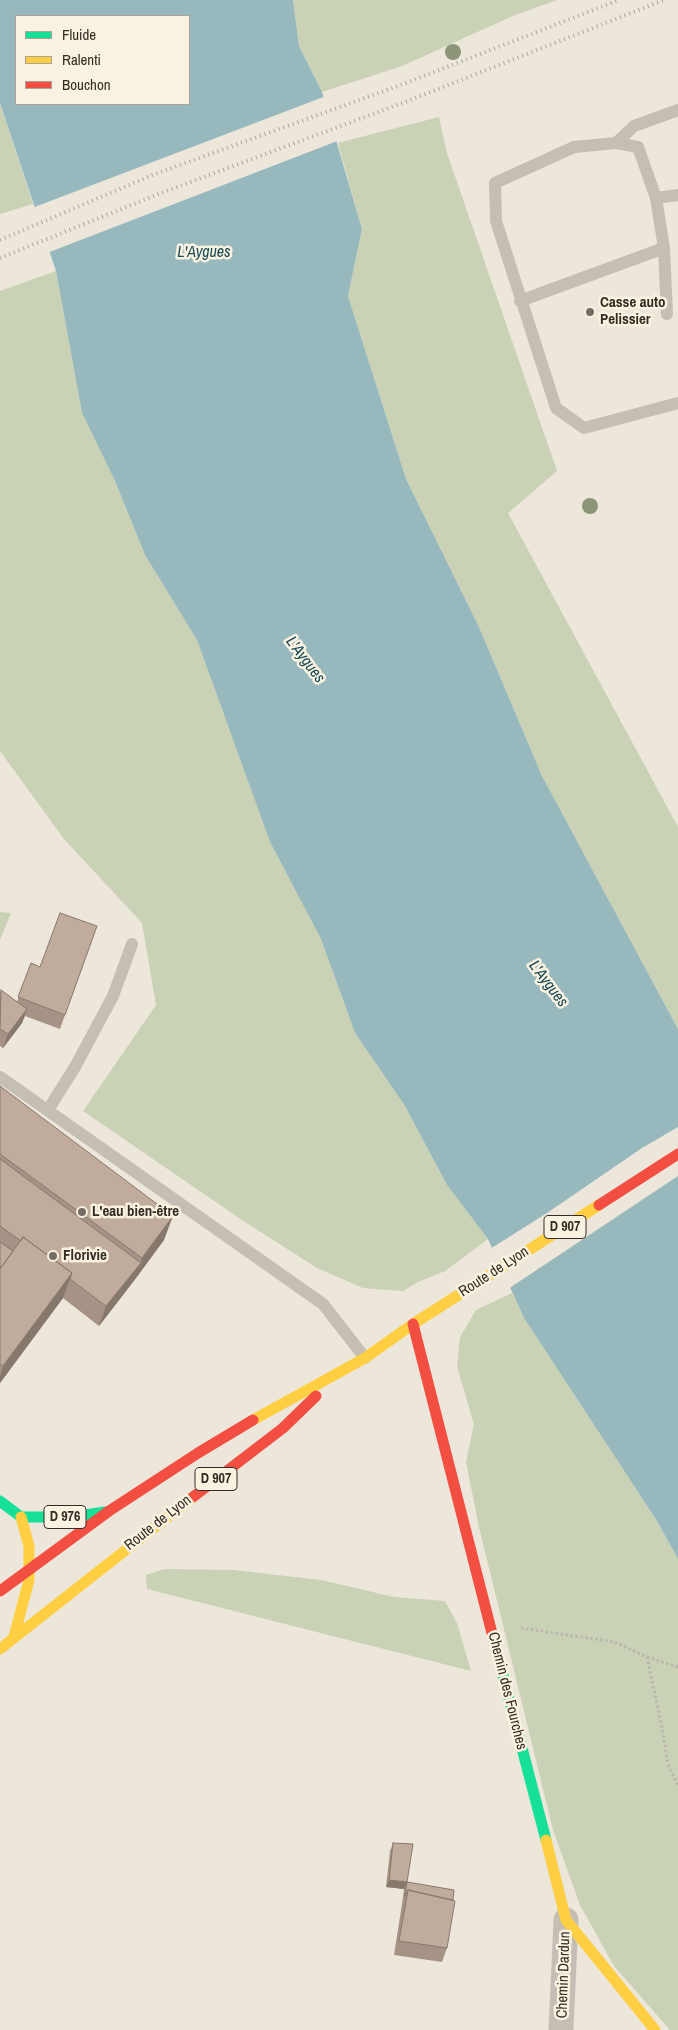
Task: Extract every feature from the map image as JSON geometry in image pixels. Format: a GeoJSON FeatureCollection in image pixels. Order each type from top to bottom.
{"type":"FeatureCollection","features":[{"type":"Feature","properties":{"kind":"main road","name":"Route de Lyon"},"geometry":{"type":"LineString","coordinates":[[0,1592],[109,1511],[198,1453],[266,1412],[337,1376],[413,1324],[678,1154]]}},
{"type":"Feature","properties":{"kind":"main road","name":"Chemin des Fourches"},"geometry":{"type":"LineString","coordinates":[[413,1324],[566,1920],[655,2030]]}},
{"type":"Feature","properties":{"kind":"main road","name":"Route de Lyon"},"geometry":{"type":"LineString","coordinates":[[0,1649],[90,1576],[283,1428],[337,1376]]}},
{"type":"Feature","properties":{"kind":"main road","name":"D 976"},"geometry":{"type":"LineString","coordinates":[[0,1502],[21,1516],[46,1518],[72,1517],[109,1511]]}},
{"type":"Feature","properties":{"kind":"main road"},"geometry":{"type":"LineString","coordinates":[[14,1637],[28,1588],[30,1569],[29,1546],[21,1516]]}},
{"type":"Feature","properties":{"kind":"main road"},"geometry":{"type":"LineString","coordinates":[[63,1584],[90,1576]]}},
{"type":"Feature","properties":{"kind":"main road"},"geometry":{"type":"LineString","coordinates":[[0,1579],[28,1588],[42,1588]]}},
{"type":"Feature","properties":{"kind":"street","name":"Chemin Dardun"},"geometry":{"type":"LineString","coordinates":[[561,2030],[566,1920]]}},
{"type":"Feature","properties":{"kind":"lane"},"geometry":{"type":"LineString","coordinates":[[616,143],[634,126],[678,110]]}},
{"type":"Feature","properties":{"kind":"lane"},"geometry":{"type":"LineString","coordinates":[[667,314],[664,248],[656,198],[638,147],[616,143],[574,147],[495,182],[496,221],[520,301],[556,408],[584,428],[678,403]]}},
{"type":"Feature","properties":{"kind":"lane"},"geometry":{"type":"LineString","coordinates":[[656,198],[678,195]]}},
{"type":"Feature","properties":{"kind":"lane"},"geometry":{"type":"LineString","coordinates":[[520,301],[664,248]]}},
{"type":"Feature","properties":{"kind":"lane"},"geometry":{"type":"LineString","coordinates":[[48,1110],[75,1066],[113,996],[132,944]]}},
{"type":"Feature","properties":{"kind":"lane"},"geometry":{"type":"LineString","coordinates":[[0,1077],[324,1304],[365,1358]]}},
{"type":"Feature","properties":{"kind":"path"},"geometry":{"type":"LineString","coordinates":[[491,1623],[616,1642],[647,1657],[678,1667]]}},
{"type":"Feature","properties":{"kind":"path"},"geometry":{"type":"LineString","coordinates":[[647,1657],[668,1764],[678,1786]]}},
{"type":"Feature","properties":{"kind":"green space"},"geometry":{"type":"Polygon","coordinates":[[[293,0],[557,0],[515,15],[402,66],[322,92],[299,46],[293,0]]]}},
{"type":"Feature","properties":{"kind":"green space"},"geometry":{"type":"Polygon","coordinates":[[[0,103],[33,204],[0,214],[0,103]]]}},
{"type":"Feature","properties":{"kind":"green space"},"geometry":{"type":"Polygon","coordinates":[[[439,117],[447,153],[557,471],[508,513],[678,827],[678,1029],[542,776],[479,627],[406,479],[348,296],[362,229],[338,143],[439,117]]]}},
{"type":"Feature","properties":{"kind":"green space"},"geometry":{"type":"Polygon","coordinates":[[[56,271],[82,413],[115,481],[145,555],[197,640],[270,842],[321,939],[355,1033],[405,1106],[447,1185],[488,1239],[445,1271],[420,1281],[403,1291],[363,1288],[317,1268],[242,1220],[83,1111],[156,1005],[142,923],[64,839],[0,751],[0,291],[56,271]]]}},
{"type":"Feature","properties":{"kind":"green space"},"geometry":{"type":"Polygon","coordinates":[[[0,912],[11,913],[0,940],[0,912]]]}},
{"type":"Feature","properties":{"kind":"green space"},"geometry":{"type":"Polygon","coordinates":[[[512,1293],[524,1318],[657,1521],[678,1559],[678,2030],[670,2030],[614,1966],[580,1905],[553,1830],[479,1527],[466,1462],[474,1424],[457,1367],[460,1337],[476,1310],[512,1293]]]}},
{"type":"Feature","properties":{"kind":"green space"},"geometry":{"type":"Polygon","coordinates":[[[164,1569],[233,1570],[321,1580],[394,1597],[445,1601],[457,1623],[471,1671],[147,1589],[146,1575],[164,1569]]]}},
{"type":"Feature","properties":{"kind":"water","name":"L'Aygues"},"geometry":{"type":"Polygon","coordinates":[[[0,0],[293,0],[299,46],[322,92],[362,229],[348,296],[406,479],[479,627],[542,776],[678,1029],[678,1559],[657,1521],[524,1318],[488,1239],[447,1185],[405,1106],[355,1033],[321,939],[270,842],[197,640],[145,555],[115,481],[82,413],[56,271],[0,103],[0,0]]]}},
{"type":"Feature","properties":{"kind":"pier"},"geometry":{"type":"Polygon","coordinates":[[[326,96],[340,140],[47,253],[32,208],[326,96]]]}},
{"type":"Feature","properties":{"kind":"pier"},"geometry":{"type":"Polygon","coordinates":[[[678,1127],[678,1176],[508,1289],[490,1249],[547,1213],[642,1148],[678,1127]]]}},
{"type":"Feature","properties":{"kind":"building"},"geometry":{"type":"Polygon","coordinates":[[[60,913],[97,926],[65,1015],[18,997],[31,963],[40,967],[60,913]]]}},
{"type":"Feature","properties":{"kind":"building"},"geometry":{"type":"Polygon","coordinates":[[[1,990],[27,1009],[8,1034],[0,1029],[1,990]]]}},
{"type":"Feature","properties":{"kind":"building"},"geometry":{"type":"Polygon","coordinates":[[[0,1086],[173,1216],[142,1258],[0,1154],[0,1086]]]}},
{"type":"Feature","properties":{"kind":"building"},"geometry":{"type":"Polygon","coordinates":[[[0,1159],[141,1263],[106,1306],[70,1279],[72,1273],[23,1237],[21,1241],[0,1226],[0,1159]]]}},
{"type":"Feature","properties":{"kind":"building"},"geometry":{"type":"Polygon","coordinates":[[[23,1237],[72,1273],[3,1366],[0,1364],[0,1269],[23,1237]]]}},
{"type":"Feature","properties":{"kind":"building"},"geometry":{"type":"Polygon","coordinates":[[[0,1242],[13,1251],[0,1269],[0,1242]]]}},
{"type":"Feature","properties":{"kind":"building"},"geometry":{"type":"Polygon","coordinates":[[[393,1843],[413,1844],[407,1882],[389,1880],[393,1843]]]}},
{"type":"Feature","properties":{"kind":"building"},"geometry":{"type":"Polygon","coordinates":[[[407,1882],[454,1890],[453,1900],[408,1890],[405,1897],[407,1882]]]}},
{"type":"Feature","properties":{"kind":"building"},"geometry":{"type":"Polygon","coordinates":[[[408,1890],[455,1901],[447,1948],[399,1941],[408,1890]]]}},
{"type":"Feature","properties":{"kind":"railway"},"geometry":{"type":"LineString","coordinates":[[0,240],[155,174],[398,86],[619,0]]}},
{"type":"Feature","properties":{"kind":"railway"},"geometry":{"type":"LineString","coordinates":[[0,258],[161,193],[405,102],[664,0]]}},
{"type":"Feature","properties":{"kind":"traffic: fast"},"geometry":{"type":"LineString","coordinates":[[0,1501],[21,1517],[72,1517],[105,1512]]}},
{"type":"Feature","properties":{"kind":"traffic: fast"},"geometry":{"type":"LineString","coordinates":[[495,1645],[546,1840]]}},
{"type":"Feature","properties":{"kind":"traffic: slow"},"geometry":{"type":"LineString","coordinates":[[253,1420],[365,1358],[413,1324],[599,1205]]}},
{"type":"Feature","properties":{"kind":"traffic: slow"},"geometry":{"type":"LineString","coordinates":[[0,1649],[193,1497]]}},
{"type":"Feature","properties":{"kind":"traffic: slow"},"geometry":{"type":"LineString","coordinates":[[14,1637],[29,1580],[29,1546],[21,1517]]}},
{"type":"Feature","properties":{"kind":"traffic: slow"},"geometry":{"type":"LineString","coordinates":[[546,1840],[566,1920],[655,2030]]}},
{"type":"Feature","properties":{"kind":"traffic: jam"},"geometry":{"type":"LineString","coordinates":[[599,1205],[678,1154]]}},
{"type":"Feature","properties":{"kind":"traffic: jam"},"geometry":{"type":"LineString","coordinates":[[413,1324],[495,1645]]}},
{"type":"Feature","properties":{"kind":"traffic: jam"},"geometry":{"type":"LineString","coordinates":[[193,1497],[283,1428],[316,1396]]}},
{"type":"Feature","properties":{"kind":"traffic: jam"},"geometry":{"type":"LineString","coordinates":[[0,1591],[109,1511],[253,1420]]}},
{"type":"Feature","properties":{"kind":"place","name":"Casse auto Pelissier"},"geometry":{"type":"Point","coordinates":[590,312]}},
{"type":"Feature","properties":{"kind":"place","name":"L'eau bien-être"},"geometry":{"type":"Point","coordinates":[82,1212]}},
{"type":"Feature","properties":{"kind":"place","name":"Florivie"},"geometry":{"type":"Point","coordinates":[53,1256]}}]}
